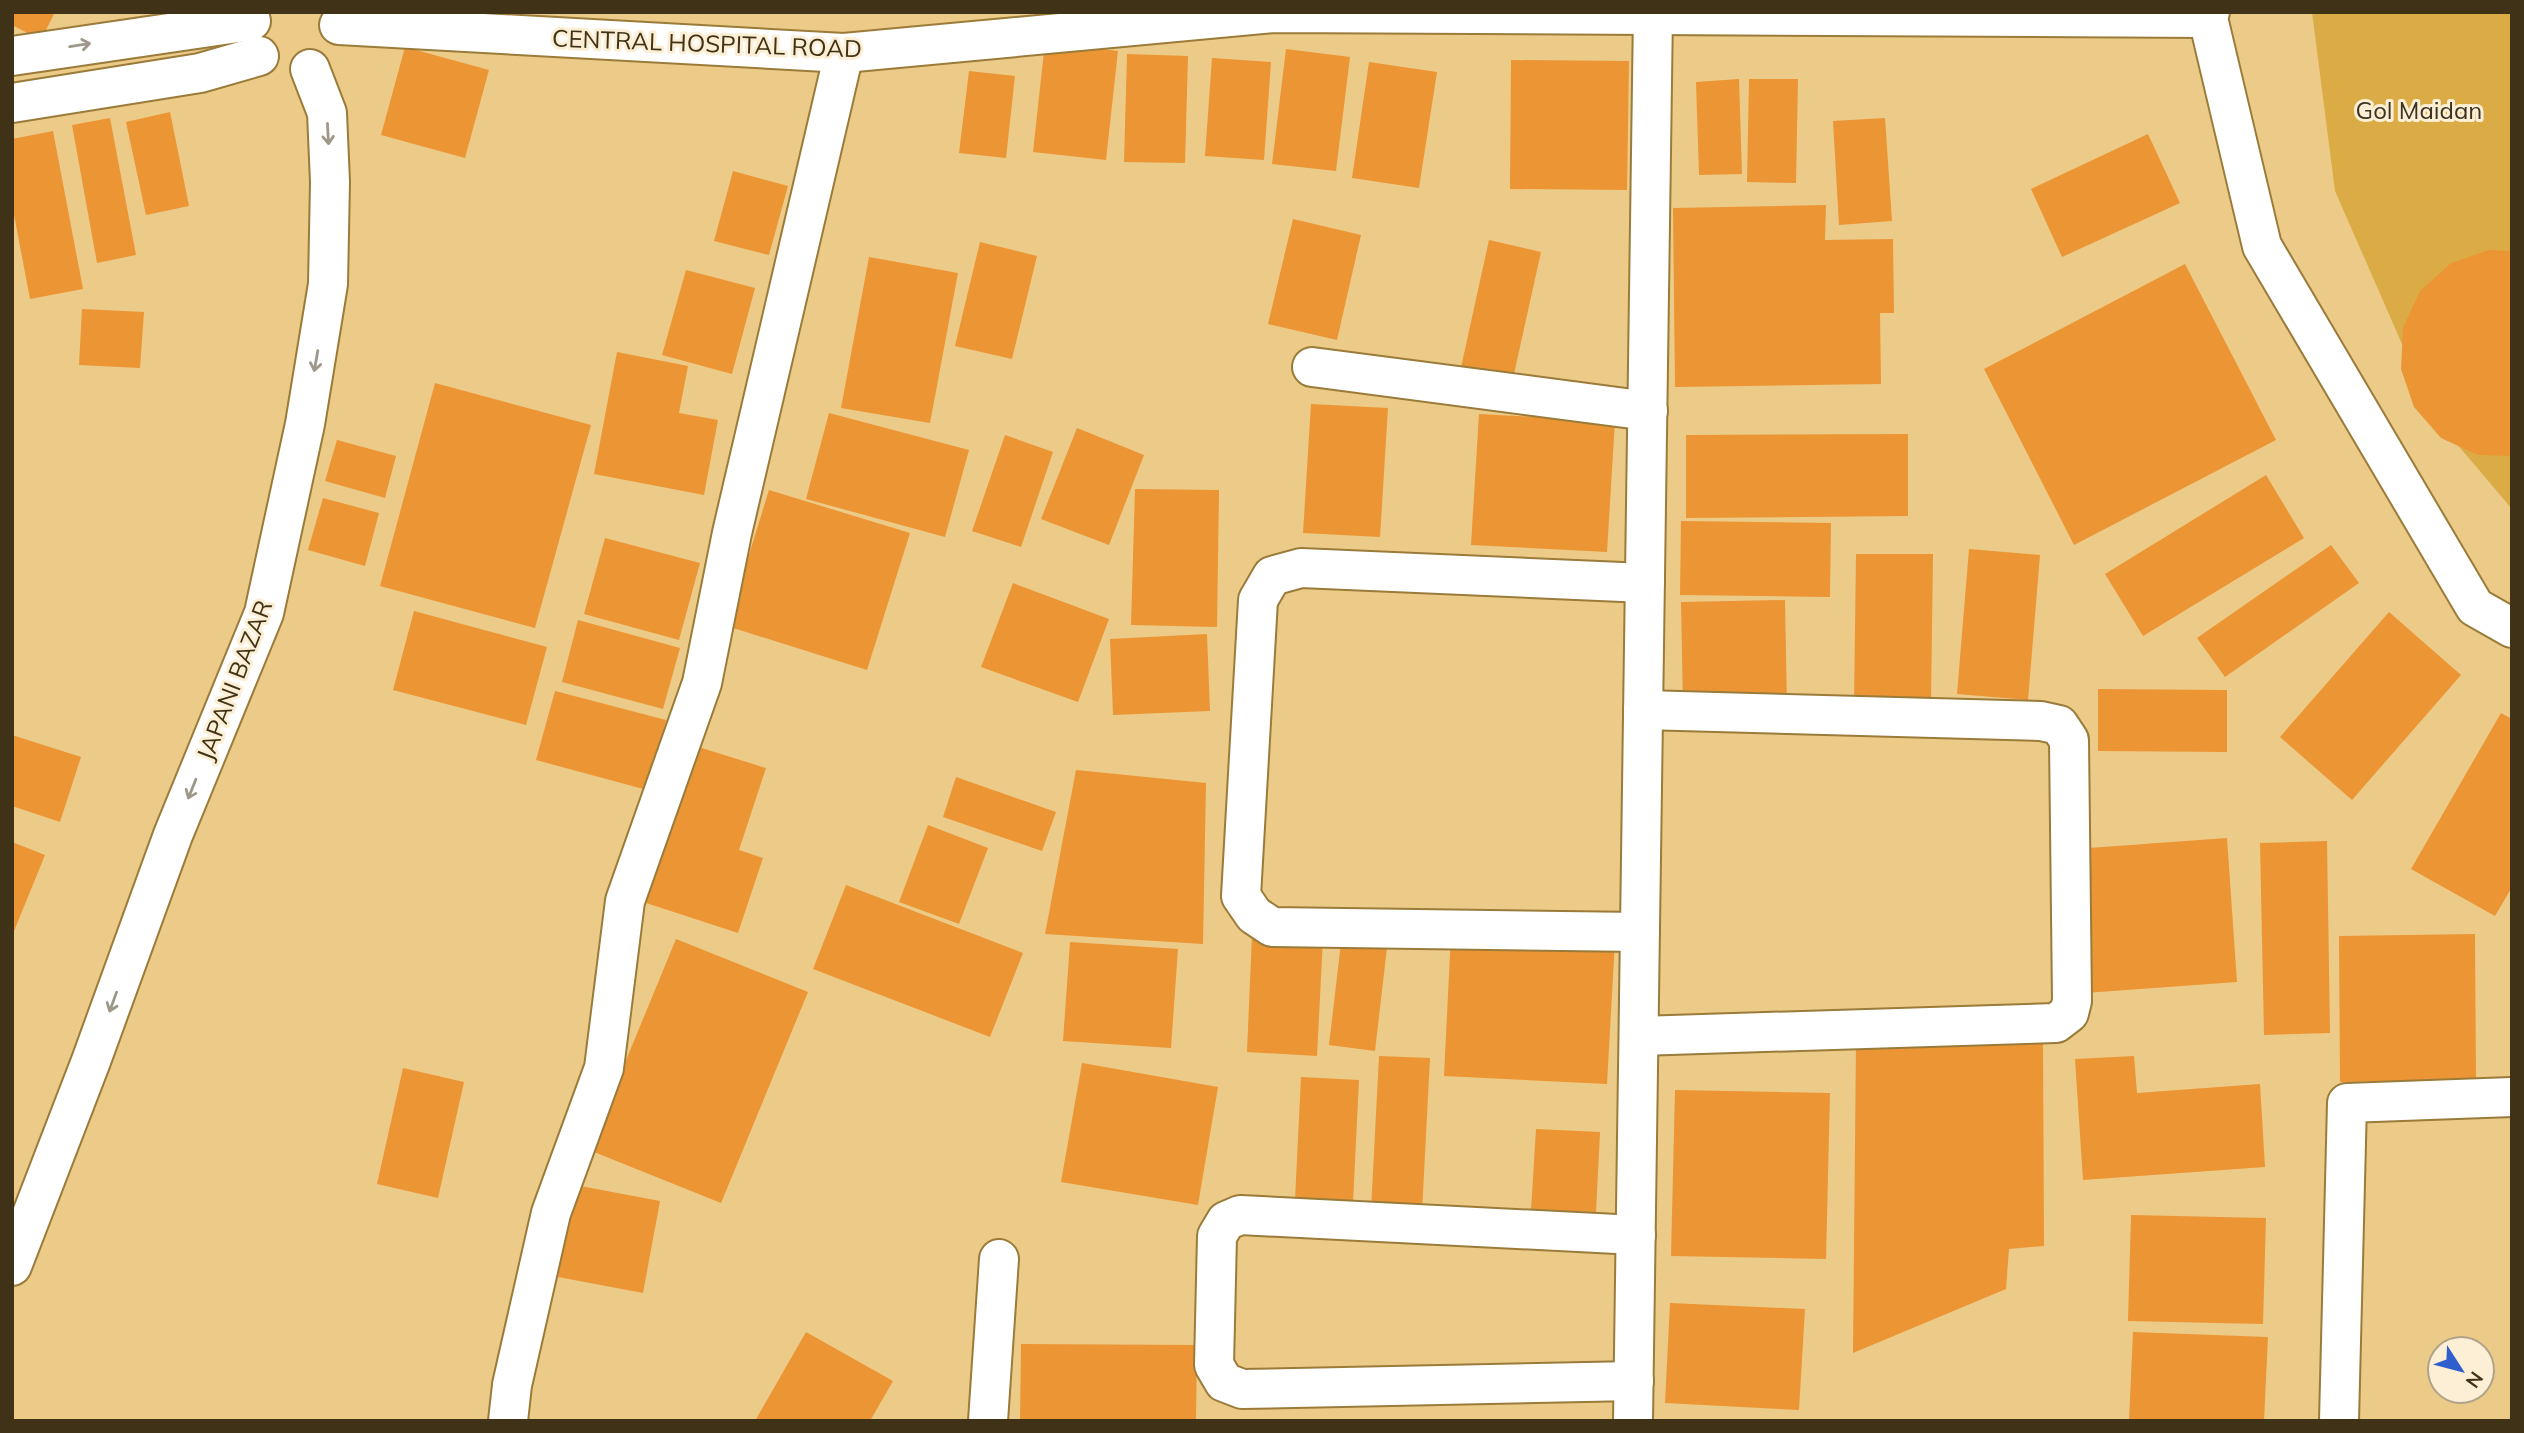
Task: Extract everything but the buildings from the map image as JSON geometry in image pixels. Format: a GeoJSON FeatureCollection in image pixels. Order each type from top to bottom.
{"type":"FeatureCollection","features":[{"type":"Feature","properties":{"kind":"street","name":"CENTRAL HOSPITAL ROAD"},"geometry":{"type":"LineString","coordinates":[[310,69],[332,52],[337,39],[337,18],[844,53],[1274,13],[2209,15]]}},
{"type":"Feature","properties":{"kind":"street"},"geometry":{"type":"LineString","coordinates":[[1633,1421],[1653,13]]}},
{"type":"Feature","properties":{"kind":"street"},"geometry":{"type":"LineString","coordinates":[[2209,15],[2262,246],[2474,607],[2512,628]]}},
{"type":"Feature","properties":{"kind":"street"},"geometry":{"type":"LineString","coordinates":[[254,30],[269,65],[282,71],[310,69]]}},
{"type":"Feature","properties":{"kind":"street"},"geometry":{"type":"LineString","coordinates":[[12,56],[254,30]]}},
{"type":"Feature","properties":{"kind":"street"},"geometry":{"type":"LineString","coordinates":[[12,103],[200,73],[254,30]]}},
{"type":"Feature","properties":{"kind":"street"},"geometry":{"type":"LineString","coordinates":[[508,1421],[512,1385],[551,1213],[604,1068],[625,901],[702,683],[732,533],[844,53]]}},
{"type":"Feature","properties":{"kind":"street","name":"JAPANI BAZAR"},"geometry":{"type":"LineString","coordinates":[[12,1266],[92,1061],[173,835],[264,613],[305,424],[328,284],[330,182],[327,113],[310,69]]}},
{"type":"Feature","properties":{"kind":"street"},"geometry":{"type":"LineString","coordinates":[[1312,367],[1648,411]]}},
{"type":"Feature","properties":{"kind":"street"},"geometry":{"type":"LineString","coordinates":[[1640,932],[1272,927],[1254,915],[1241,896],[1258,600],[1272,576],[1301,568],[1645,583]]}},
{"type":"Feature","properties":{"kind":"street"},"geometry":{"type":"LineString","coordinates":[[1639,1036],[2056,1023],[2069,1013],[2072,1001],[2069,740],[2059,725],[2028,720],[1643,710]]}},
{"type":"Feature","properties":{"kind":"street"},"geometry":{"type":"LineString","coordinates":[[2339,1421],[2347,1103],[2512,1097]]}},
{"type":"Feature","properties":{"kind":"street"},"geometry":{"type":"LineString","coordinates":[[1634,1381],[1242,1389],[1224,1382],[1214,1365],[1217,1236],[1226,1221],[1240,1216],[1636,1235]]}},
{"type":"Feature","properties":{"kind":"street"},"geometry":{"type":"LineString","coordinates":[[988,1421],[999,1259]]}},
{"type":"Feature","properties":{"kind":"green space","name":"Gol Maidan"},"geometry":{"type":"Polygon","coordinates":[[[2312,12],[2512,12],[2512,509],[2434,417],[2335,191],[2312,12]]]}}]}
